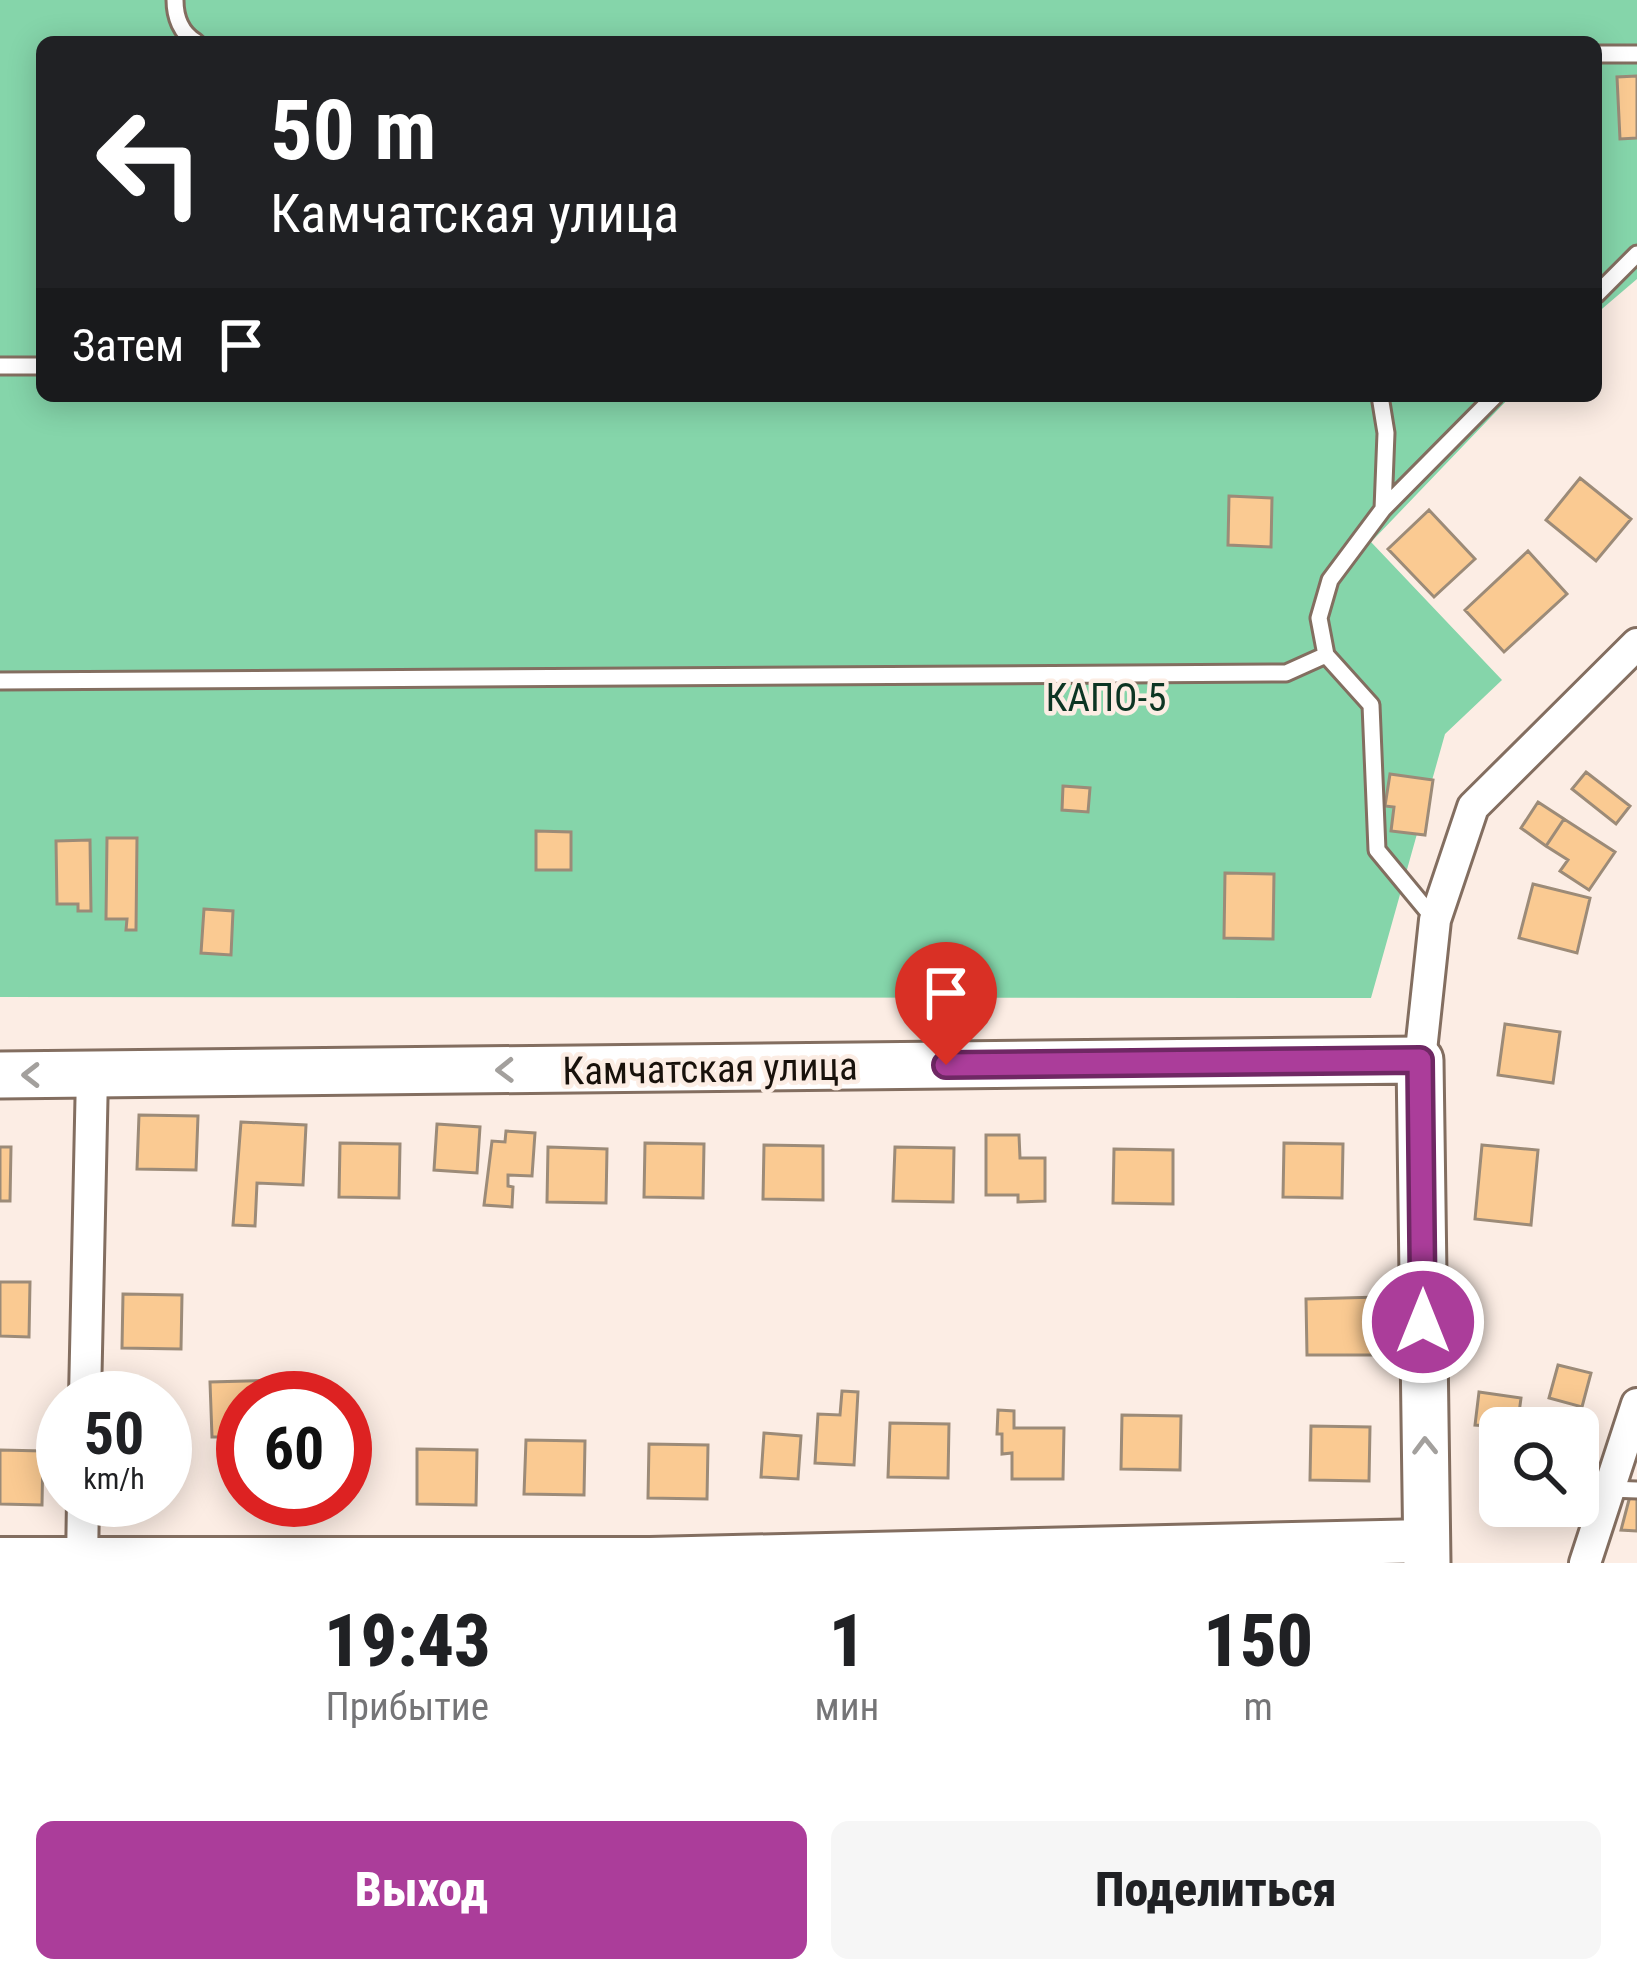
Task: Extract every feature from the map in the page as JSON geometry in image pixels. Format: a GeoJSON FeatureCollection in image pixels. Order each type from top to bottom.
{"type":"FeatureCollection","features":[{"type":"Feature","properties":{"kind":"main road","name":"Камчатская улица"},"geometry":{"type":"LineString","coordinates":[[0,1075],[1420,1060]]}},
{"type":"Feature","properties":{"kind":"main road"},"geometry":{"type":"LineString","coordinates":[[0,1558],[650,1561],[1426,1552],[1420,1060]]}},
{"type":"Feature","properties":{"kind":"street"},"geometry":{"type":"LineString","coordinates":[[1420,1060],[1435,920],[1473,807],[1637,644]]}},
{"type":"Feature","properties":{"kind":"street"},"geometry":{"type":"LineString","coordinates":[[86,1371],[92,1075]]}},
{"type":"Feature","properties":{"kind":"street"},"geometry":{"type":"LineString","coordinates":[[1585,1563],[1623,1489],[1637,1404]]}},
{"type":"Feature","properties":{"kind":"street"},"geometry":{"type":"LineString","coordinates":[[82,1561],[83,1527]]}},
{"type":"Feature","properties":{"kind":"lane"},"geometry":{"type":"LineString","coordinates":[[175,0],[175,14],[186,36]]}},
{"type":"Feature","properties":{"kind":"lane"},"geometry":{"type":"LineString","coordinates":[[1602,54],[1637,54]]}},
{"type":"Feature","properties":{"kind":"lane"},"geometry":{"type":"LineString","coordinates":[[1602,289],[1637,254]]}},
{"type":"Feature","properties":{"kind":"lane"},"geometry":{"type":"LineString","coordinates":[[0,366],[36,366]]}},
{"type":"Feature","properties":{"kind":"lane"},"geometry":{"type":"LineString","coordinates":[[1381,402],[1386,433],[1383,509]]}},
{"type":"Feature","properties":{"kind":"lane"},"geometry":{"type":"LineString","coordinates":[[1435,920],[1377,850],[1371,705],[1326,655],[1319,618],[1330,580],[1383,509],[1489,402]]}},
{"type":"Feature","properties":{"kind":"lane"},"geometry":{"type":"LineString","coordinates":[[0,681],[1286,674],[1326,655]]}},
{"type":"Feature","properties":{"kind":"green space","name":"КАПО-5"},"geometry":{"type":"Polygon","coordinates":[[[0,0],[1637,0],[1637,279],[1602,309],[1602,36],[36,36],[36,402],[1505,402],[1371,542],[1502,680],[1445,734],[1371,998],[0,997],[0,0]]]}},
{"type":"Feature","properties":{"kind":"building"},"geometry":{"type":"Polygon","coordinates":[[[1637,76],[1637,138],[1620,139],[1617,77],[1637,76]]]}},
{"type":"Feature","properties":{"kind":"building"},"geometry":{"type":"Polygon","coordinates":[[[1580,478],[1631,519],[1596,561],[1546,520],[1580,478]]]}},
{"type":"Feature","properties":{"kind":"building"},"geometry":{"type":"Polygon","coordinates":[[[1229,496],[1272,498],[1271,547],[1228,545],[1229,496]]]}},
{"type":"Feature","properties":{"kind":"building"},"geometry":{"type":"Polygon","coordinates":[[[1429,510],[1475,559],[1434,597],[1388,549],[1429,510]]]}},
{"type":"Feature","properties":{"kind":"building"},"geometry":{"type":"Polygon","coordinates":[[[1528,551],[1567,594],[1504,652],[1465,610],[1528,551]]]}},
{"type":"Feature","properties":{"kind":"building"},"geometry":{"type":"Polygon","coordinates":[[[1586,772],[1630,806],[1616,824],[1572,789],[1586,772]]]}},
{"type":"Feature","properties":{"kind":"building"},"geometry":{"type":"Polygon","coordinates":[[[1390,774],[1433,780],[1425,835],[1391,831],[1394,807],[1385,806],[1390,774]]]}},
{"type":"Feature","properties":{"kind":"building"},"geometry":{"type":"Polygon","coordinates":[[[1063,786],[1090,788],[1088,812],[1062,810],[1063,786]]]}},
{"type":"Feature","properties":{"kind":"building"},"geometry":{"type":"Polygon","coordinates":[[[1538,802],[1564,819],[1546,846],[1521,828],[1538,802]]]}},
{"type":"Feature","properties":{"kind":"building"},"geometry":{"type":"Polygon","coordinates":[[[1564,819],[1615,852],[1589,890],[1560,871],[1568,860],[1546,846],[1564,819]]]}},
{"type":"Feature","properties":{"kind":"building"},"geometry":{"type":"Polygon","coordinates":[[[536,831],[571,832],[571,870],[536,870],[536,831]]]}},
{"type":"Feature","properties":{"kind":"building"},"geometry":{"type":"Polygon","coordinates":[[[107,838],[137,838],[136,930],[126,930],[127,919],[106,919],[107,838]]]}},
{"type":"Feature","properties":{"kind":"building"},"geometry":{"type":"Polygon","coordinates":[[[90,840],[91,911],[78,911],[78,904],[57,904],[56,841],[90,840]]]}},
{"type":"Feature","properties":{"kind":"building"},"geometry":{"type":"Polygon","coordinates":[[[1225,873],[1274,874],[1273,939],[1224,938],[1225,873]]]}},
{"type":"Feature","properties":{"kind":"building"},"geometry":{"type":"Polygon","coordinates":[[[1533,884],[1590,898],[1577,953],[1519,938],[1533,884]]]}},
{"type":"Feature","properties":{"kind":"building"},"geometry":{"type":"Polygon","coordinates":[[[204,909],[233,911],[231,955],[201,953],[204,909]]]}},
{"type":"Feature","properties":{"kind":"building"},"geometry":{"type":"Polygon","coordinates":[[[1505,1024],[1560,1032],[1553,1083],[1498,1075],[1505,1024]]]}},
{"type":"Feature","properties":{"kind":"building"},"geometry":{"type":"Polygon","coordinates":[[[139,1115],[198,1116],[196,1170],[137,1169],[139,1115]]]}},
{"type":"Feature","properties":{"kind":"building"},"geometry":{"type":"Polygon","coordinates":[[[241,1122],[306,1125],[303,1185],[257,1183],[255,1226],[233,1225],[241,1122]]]}},
{"type":"Feature","properties":{"kind":"building"},"geometry":{"type":"Polygon","coordinates":[[[437,1124],[480,1127],[477,1173],[434,1170],[437,1124]]]}},
{"type":"Feature","properties":{"kind":"building"},"geometry":{"type":"Polygon","coordinates":[[[506,1131],[535,1133],[532,1176],[508,1175],[512,1207],[484,1205],[492,1141],[505,1142],[506,1131]]]}},
{"type":"Feature","properties":{"kind":"building"},"geometry":{"type":"Polygon","coordinates":[[[986,1135],[1019,1135],[1020,1158],[1045,1158],[1045,1201],[1018,1202],[1018,1195],[986,1195],[986,1135]]]}},
{"type":"Feature","properties":{"kind":"building"},"geometry":{"type":"Polygon","coordinates":[[[340,1143],[400,1144],[399,1198],[339,1197],[340,1143]]]}},
{"type":"Feature","properties":{"kind":"building"},"geometry":{"type":"Polygon","coordinates":[[[645,1143],[704,1144],[703,1198],[644,1197],[645,1143]]]}},
{"type":"Feature","properties":{"kind":"building"},"geometry":{"type":"Polygon","coordinates":[[[1284,1143],[1343,1144],[1342,1198],[1283,1197],[1284,1143]]]}},
{"type":"Feature","properties":{"kind":"building"},"geometry":{"type":"Polygon","coordinates":[[[764,1145],[823,1146],[823,1200],[763,1199],[764,1145]]]}},
{"type":"Feature","properties":{"kind":"building"},"geometry":{"type":"Polygon","coordinates":[[[1482,1145],[1538,1150],[1531,1225],[1475,1219],[1482,1145]]]}},
{"type":"Feature","properties":{"kind":"building"},"geometry":{"type":"Polygon","coordinates":[[[0,1147],[11,1147],[10,1201],[0,1201],[0,1147]]]}},
{"type":"Feature","properties":{"kind":"building"},"geometry":{"type":"Polygon","coordinates":[[[548,1147],[607,1149],[606,1203],[547,1202],[548,1147]]]}},
{"type":"Feature","properties":{"kind":"building"},"geometry":{"type":"Polygon","coordinates":[[[895,1147],[954,1148],[953,1202],[893,1201],[895,1147]]]}},
{"type":"Feature","properties":{"kind":"building"},"geometry":{"type":"Polygon","coordinates":[[[1114,1149],[1173,1150],[1173,1204],[1113,1203],[1114,1149]]]}},
{"type":"Feature","properties":{"kind":"building"},"geometry":{"type":"Polygon","coordinates":[[[0,1282],[30,1282],[29,1337],[0,1336],[0,1282]]]}},
{"type":"Feature","properties":{"kind":"building"},"geometry":{"type":"Polygon","coordinates":[[[123,1294],[182,1295],[181,1349],[122,1348],[123,1294]]]}},
{"type":"Feature","properties":{"kind":"building"},"geometry":{"type":"Polygon","coordinates":[[[1379,1297],[1380,1355],[1307,1355],[1306,1299],[1379,1297]]]}},
{"type":"Feature","properties":{"kind":"building"},"geometry":{"type":"Polygon","coordinates":[[[1558,1365],[1591,1373],[1582,1407],[1549,1398],[1558,1365]]]}},
{"type":"Feature","properties":{"kind":"building"},"geometry":{"type":"Polygon","coordinates":[[[210,1382],[216,1382],[216,1437],[212,1437],[210,1382]]]}},
{"type":"Feature","properties":{"kind":"building"},"geometry":{"type":"Polygon","coordinates":[[[842,1391],[858,1392],[854,1465],[815,1463],[818,1414],[840,1415],[842,1391]]]}},
{"type":"Feature","properties":{"kind":"building"},"geometry":{"type":"Polygon","coordinates":[[[1479,1392],[1521,1398],[1520,1407],[1479,1407],[1479,1425],[1475,1425],[1479,1392]]]}},
{"type":"Feature","properties":{"kind":"building"},"geometry":{"type":"Polygon","coordinates":[[[998,1410],[1014,1411],[1014,1428],[1064,1428],[1063,1479],[1012,1479],[1012,1453],[1002,1454],[1002,1434],[997,1434],[998,1410]]]}},
{"type":"Feature","properties":{"kind":"building"},"geometry":{"type":"Polygon","coordinates":[[[1122,1415],[1181,1416],[1180,1470],[1121,1469],[1122,1415]]]}},
{"type":"Feature","properties":{"kind":"building"},"geometry":{"type":"Polygon","coordinates":[[[890,1423],[949,1424],[948,1478],[888,1477],[890,1423]]]}},
{"type":"Feature","properties":{"kind":"building"},"geometry":{"type":"Polygon","coordinates":[[[1311,1426],[1370,1427],[1369,1481],[1310,1480],[1311,1426]]]}},
{"type":"Feature","properties":{"kind":"building"},"geometry":{"type":"Polygon","coordinates":[[[764,1433],[801,1436],[798,1479],[761,1477],[764,1433]]]}},
{"type":"Feature","properties":{"kind":"building"},"geometry":{"type":"Polygon","coordinates":[[[526,1440],[585,1441],[584,1495],[524,1494],[526,1440]]]}},
{"type":"Feature","properties":{"kind":"building"},"geometry":{"type":"Polygon","coordinates":[[[649,1444],[708,1445],[707,1499],[648,1498],[649,1444]]]}},
{"type":"Feature","properties":{"kind":"building"},"geometry":{"type":"Polygon","coordinates":[[[417,1449],[477,1450],[476,1505],[417,1504],[417,1449]]]}},
{"type":"Feature","properties":{"kind":"building"},"geometry":{"type":"Polygon","coordinates":[[[0,1450],[36,1451],[36,1505],[0,1504],[0,1450]]]}},
{"type":"Feature","properties":{"kind":"building"},"geometry":{"type":"Polygon","coordinates":[[[1630,1496],[1637,1497],[1637,1531],[1621,1530],[1630,1496]]]}},
{"type":"Feature","properties":{"kind":"route"},"geometry":{"type":"LineString","coordinates":[[946,1065],[1420,1060],[1423,1322]]}}]}
